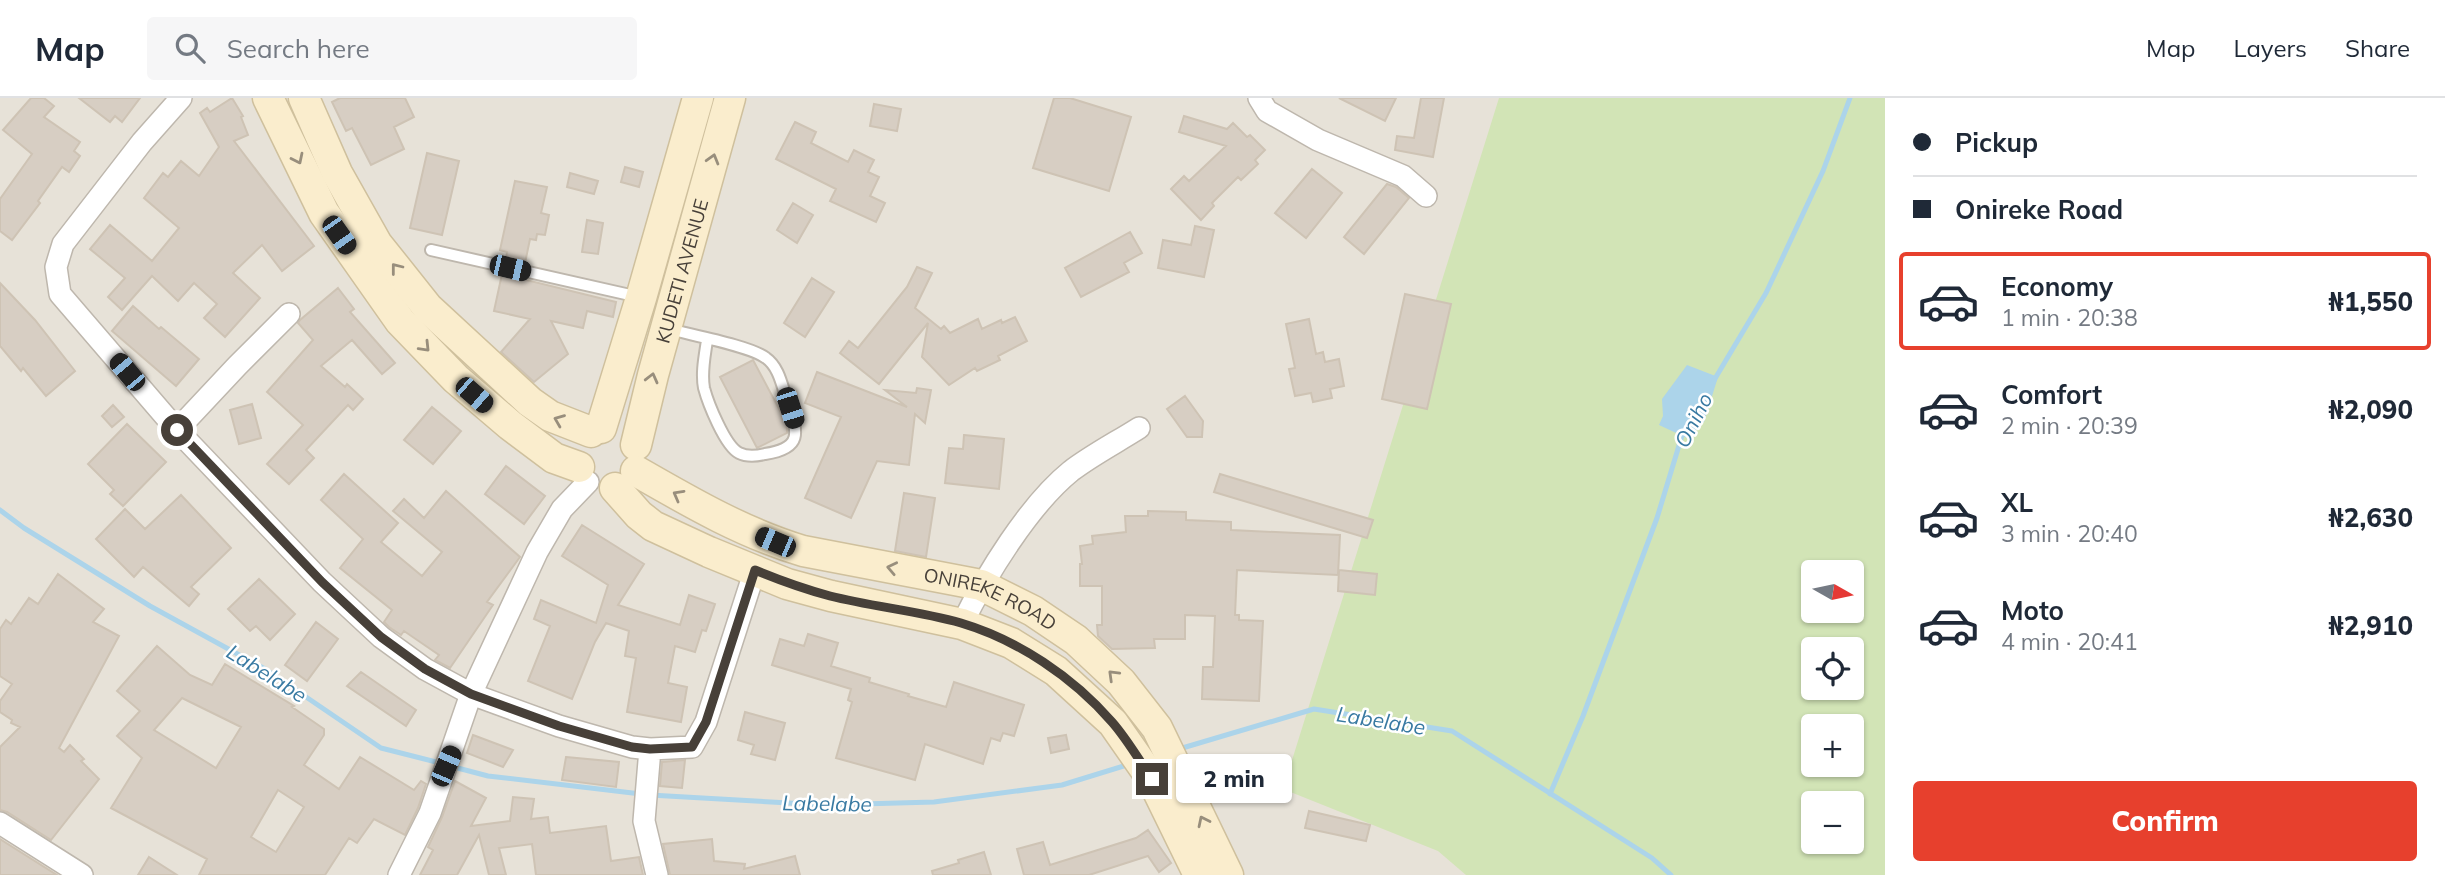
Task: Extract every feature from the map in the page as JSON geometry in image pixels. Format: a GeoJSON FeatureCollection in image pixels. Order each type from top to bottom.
{"type":"FeatureCollection","features":[{"type":"Feature","properties":{"kind":"main road","name":"ONIREKE ROAD"},"geometry":{"type":"LineString","coordinates":[[268,98],[324,213],[400,321],[456,379],[510,425],[554,458],[611,471],[775,542],[803,551],[981,585],[1033,611],[1076,640],[1121,682],[1157,727],[1165,773],[1222,875]]}},
{"type":"Feature","properties":{"kind":"main road"},"geometry":{"type":"LineString","coordinates":[[304,98],[337,173],[377,244],[428,309],[530,402],[550,416],[596,430],[621,430],[630,436],[611,471]]}},
{"type":"Feature","properties":{"kind":"main road","name":"KUDETI AVENUE"},"geometry":{"type":"LineString","coordinates":[[698,98],[641,298],[617,370],[596,430],[582,442],[578,454],[611,471],[666,328],[730,98]]}},
{"type":"Feature","properties":{"kind":"main road","name":"ONIREKE ROAD"},"geometry":{"type":"LineString","coordinates":[[611,471],[639,515],[653,526],[787,584],[962,624],[1011,643],[1056,671],[1106,716],[1128,746],[1165,773]]}},
{"type":"Feature","properties":{"kind":"street"},"geometry":{"type":"LineString","coordinates":[[181,98],[142,142],[63,244],[56,267],[60,294],[177,430],[322,582],[381,637],[425,669],[471,694],[559,726],[632,747],[692,747],[706,722],[755,570]]}},
{"type":"Feature","properties":{"kind":"street"},"geometry":{"type":"LineString","coordinates":[[1259,98],[1267,111],[1318,140],[1403,176],[1426,196]]}},
{"type":"Feature","properties":{"kind":"street"},"geometry":{"type":"LineString","coordinates":[[177,430],[289,314]]}},
{"type":"Feature","properties":{"kind":"street"},"geometry":{"type":"LineString","coordinates":[[962,624],[981,585],[1040,502],[1071,471],[1139,428]]}},
{"type":"Feature","properties":{"kind":"street"},"geometry":{"type":"LineString","coordinates":[[399,875],[430,813],[471,694],[537,552],[562,509],[611,471]]}},
{"type":"Feature","properties":{"kind":"street"},"geometry":{"type":"LineString","coordinates":[[650,749],[644,821],[657,875]]}},
{"type":"Feature","properties":{"kind":"street"},"geometry":{"type":"LineString","coordinates":[[0,823],[82,875]]}},
{"type":"Feature","properties":{"kind":"lane"},"geometry":{"type":"LineString","coordinates":[[431,250],[641,298]]}},
{"type":"Feature","properties":{"kind":"lane"},"geometry":{"type":"LineString","coordinates":[[666,328],[758,354],[767,358],[777,370],[796,427],[793,442],[784,452],[752,456],[738,453],[727,442],[704,388],[703,365],[708,340]]}},
{"type":"Feature","properties":{"kind":"shaded area"},"geometry":{"type":"Polygon","coordinates":[[[0,98],[1885,98],[1885,875],[0,875],[0,98]]]}},
{"type":"Feature","properties":{"kind":"green space"},"geometry":{"type":"Polygon","coordinates":[[[1499,98],[1885,98],[1885,875],[1466,875],[1438,851],[1283,789],[1499,98]]]}},
{"type":"Feature","properties":{"kind":"water"},"geometry":{"type":"Polygon","coordinates":[[[1687,365],[1718,377],[1704,422],[1687,438],[1659,425],[1663,416],[1662,399],[1687,365]]]}},
{"type":"Feature","properties":{"kind":"building"},"geometry":{"type":"Polygon","coordinates":[[[31,98],[44,98],[54,106],[44,117],[80,142],[74,151],[80,156],[69,172],[62,167],[38,201],[40,203],[12,240],[0,231],[0,199],[32,154],[3,130],[31,98]]]}},
{"type":"Feature","properties":{"kind":"building"},"geometry":{"type":"Polygon","coordinates":[[[79,98],[140,98],[122,122],[115,116],[110,122],[79,98]]]}},
{"type":"Feature","properties":{"kind":"building"},"geometry":{"type":"Polygon","coordinates":[[[232,98],[243,116],[241,117],[248,135],[234,141],[314,246],[282,271],[262,245],[233,273],[260,298],[225,337],[204,318],[217,304],[194,283],[178,301],[152,276],[122,310],[108,297],[125,278],[90,249],[110,225],[152,261],[179,228],[144,198],[163,173],[168,177],[181,161],[199,176],[219,147],[200,113],[207,108],[210,112],[232,98]]]}},
{"type":"Feature","properties":{"kind":"building"},"geometry":{"type":"Polygon","coordinates":[[[340,98],[405,98],[414,117],[394,127],[404,149],[371,165],[352,128],[346,131],[332,102],[340,98]]]}},
{"type":"Feature","properties":{"kind":"building"},"geometry":{"type":"Polygon","coordinates":[[[1054,98],[1070,98],[1131,117],[1109,191],[1033,168],[1054,98]]]}},
{"type":"Feature","properties":{"kind":"building"},"geometry":{"type":"Polygon","coordinates":[[[1339,98],[1396,98],[1385,121],[1339,98]]]}},
{"type":"Feature","properties":{"kind":"building"},"geometry":{"type":"Polygon","coordinates":[[[1421,98],[1444,98],[1433,157],[1395,150],[1397,136],[1414,138],[1421,98]]]}},
{"type":"Feature","properties":{"kind":"building"},"geometry":{"type":"Polygon","coordinates":[[[874,104],[901,109],[897,131],[870,126],[874,104]]]}},
{"type":"Feature","properties":{"kind":"building"},"geometry":{"type":"Polygon","coordinates":[[[1184,116],[1227,129],[1233,123],[1265,150],[1255,160],[1258,164],[1241,180],[1238,177],[1212,203],[1214,206],[1201,220],[1171,189],[1184,176],[1189,181],[1226,146],[1179,132],[1184,116]]]}},
{"type":"Feature","properties":{"kind":"building"},"geometry":{"type":"Polygon","coordinates":[[[795,122],[816,132],[811,143],[848,162],[854,150],[874,160],[868,172],[879,177],[870,196],[885,203],[876,222],[830,201],[836,189],[776,159],[795,122]]]}},
{"type":"Feature","properties":{"kind":"building"},"geometry":{"type":"Polygon","coordinates":[[[427,153],[459,161],[442,235],[410,228],[427,153]]]}},
{"type":"Feature","properties":{"kind":"building"},"geometry":{"type":"Polygon","coordinates":[[[625,167],[643,172],[639,187],[621,182],[625,167]]]}},
{"type":"Feature","properties":{"kind":"building"},"geometry":{"type":"Polygon","coordinates":[[[1312,169],[1342,193],[1306,238],[1275,213],[1312,169]]]}},
{"type":"Feature","properties":{"kind":"building"},"geometry":{"type":"Polygon","coordinates":[[[570,173],[598,181],[594,194],[567,187],[570,173]]]}},
{"type":"Feature","properties":{"kind":"building"},"geometry":{"type":"Polygon","coordinates":[[[515,181],[547,187],[541,213],[549,215],[545,235],[537,234],[536,240],[530,239],[525,263],[506,259],[507,252],[500,250],[515,181]]]}},
{"type":"Feature","properties":{"kind":"building"},"geometry":{"type":"Polygon","coordinates":[[[1387,184],[1396,187],[1409,198],[1364,254],[1344,237],[1387,184]]]}},
{"type":"Feature","properties":{"kind":"building"},"geometry":{"type":"Polygon","coordinates":[[[793,203],[813,215],[797,243],[777,230],[793,203]]]}},
{"type":"Feature","properties":{"kind":"building"},"geometry":{"type":"Polygon","coordinates":[[[587,220],[603,223],[598,254],[582,252],[587,220]]]}},
{"type":"Feature","properties":{"kind":"building"},"geometry":{"type":"Polygon","coordinates":[[[1195,226],[1214,230],[1204,277],[1158,268],[1163,240],[1191,245],[1195,226]]]}},
{"type":"Feature","properties":{"kind":"building"},"geometry":{"type":"Polygon","coordinates":[[[1130,232],[1142,253],[1124,263],[1129,272],[1081,297],[1065,268],[1130,232]]]}},
{"type":"Feature","properties":{"kind":"building"},"geometry":{"type":"Polygon","coordinates":[[[917,267],[932,273],[915,308],[941,329],[944,326],[950,333],[978,319],[982,329],[1015,317],[1027,341],[998,356],[1000,360],[977,371],[975,368],[949,385],[922,357],[928,323],[879,384],[840,353],[849,341],[858,348],[907,287],[917,267]]]}},
{"type":"Feature","properties":{"kind":"building"},"geometry":{"type":"Polygon","coordinates":[[[502,274],[616,302],[613,317],[587,311],[583,328],[551,321],[568,354],[534,382],[501,352],[530,319],[494,311],[502,274]]]}},
{"type":"Feature","properties":{"kind":"building"},"geometry":{"type":"Polygon","coordinates":[[[812,278],[834,292],[805,337],[784,323],[812,278]]]}},
{"type":"Feature","properties":{"kind":"building"},"geometry":{"type":"Polygon","coordinates":[[[0,283],[35,320],[75,371],[46,396],[0,346],[0,283]]]}},
{"type":"Feature","properties":{"kind":"building"},"geometry":{"type":"Polygon","coordinates":[[[338,288],[354,309],[350,312],[395,363],[382,374],[352,340],[321,366],[363,399],[353,410],[348,405],[306,450],[314,458],[289,484],[267,464],[303,425],[267,392],[313,340],[298,323],[300,320],[338,288]]]}},
{"type":"Feature","properties":{"kind":"building"},"geometry":{"type":"Polygon","coordinates":[[[1405,294],[1451,304],[1427,409],[1382,399],[1405,294]]]}},
{"type":"Feature","properties":{"kind":"building"},"geometry":{"type":"Polygon","coordinates":[[[133,306],[199,359],[176,386],[112,331],[133,306]]]}},
{"type":"Feature","properties":{"kind":"building"},"geometry":{"type":"Polygon","coordinates":[[[1309,319],[1316,354],[1323,352],[1325,362],[1339,359],[1344,386],[1330,389],[1332,398],[1313,402],[1311,393],[1295,396],[1289,369],[1295,368],[1286,324],[1309,319]]]}},
{"type":"Feature","properties":{"kind":"building"},"geometry":{"type":"Polygon","coordinates":[[[753,360],[786,422],[787,430],[787,433],[757,448],[720,377],[753,360]]]}},
{"type":"Feature","properties":{"kind":"building"},"geometry":{"type":"Polygon","coordinates":[[[817,372],[907,407],[885,390],[916,393],[917,388],[931,390],[925,423],[915,414],[909,465],[877,461],[851,518],[805,498],[841,417],[805,403],[817,372]]]}},
{"type":"Feature","properties":{"kind":"building"},"geometry":{"type":"Polygon","coordinates":[[[1185,396],[1203,421],[1202,437],[1187,437],[1167,409],[1185,396]]]}},
{"type":"Feature","properties":{"kind":"building"},"geometry":{"type":"Polygon","coordinates":[[[252,404],[261,438],[239,444],[230,410],[252,404]]]}},
{"type":"Feature","properties":{"kind":"building"},"geometry":{"type":"Polygon","coordinates":[[[113,405],[124,417],[112,427],[102,416],[113,405]]]}},
{"type":"Feature","properties":{"kind":"building"},"geometry":{"type":"Polygon","coordinates":[[[432,407],[461,431],[433,464],[404,440],[432,407]]]}},
{"type":"Feature","properties":{"kind":"building"},"geometry":{"type":"Polygon","coordinates":[[[127,424],[166,462],[123,506],[110,494],[114,490],[88,464],[127,424]]]}},
{"type":"Feature","properties":{"kind":"building"},"geometry":{"type":"Polygon","coordinates":[[[964,435],[1004,439],[999,489],[945,483],[949,448],[963,449],[964,435]]]}},
{"type":"Feature","properties":{"kind":"building"},"geometry":{"type":"Polygon","coordinates":[[[506,466],[545,496],[524,524],[485,494],[506,466]]]}},
{"type":"Feature","properties":{"kind":"building"},"geometry":{"type":"Polygon","coordinates":[[[344,474],[398,523],[381,542],[422,576],[442,552],[393,511],[404,499],[424,518],[446,491],[520,557],[487,602],[493,605],[450,668],[435,660],[439,655],[404,631],[401,635],[389,627],[384,622],[392,610],[340,568],[363,539],[321,500],[344,474]]]}},
{"type":"Feature","properties":{"kind":"building"},"geometry":{"type":"Polygon","coordinates":[[[1220,474],[1373,520],[1367,538],[1214,492],[1220,474]]]}},
{"type":"Feature","properties":{"kind":"building"},"geometry":{"type":"Polygon","coordinates":[[[904,493],[935,498],[926,557],[895,551],[904,493]]]}},
{"type":"Feature","properties":{"kind":"building"},"geometry":{"type":"Polygon","coordinates":[[[181,495],[231,548],[191,587],[199,594],[189,606],[143,567],[134,577],[96,539],[125,509],[145,529],[181,495]]]}},
{"type":"Feature","properties":{"kind":"building"},"geometry":{"type":"Polygon","coordinates":[[[1148,511],[1186,512],[1186,520],[1231,522],[1231,530],[1340,535],[1338,575],[1237,570],[1235,615],[1239,615],[1239,620],[1263,621],[1259,701],[1202,699],[1203,667],[1213,667],[1215,616],[1185,615],[1185,639],[1154,639],[1155,648],[1112,649],[1098,636],[1097,625],[1102,625],[1102,586],[1080,586],[1080,546],[1093,544],[1092,536],[1126,532],[1125,516],[1148,516],[1148,511]]]}},
{"type":"Feature","properties":{"kind":"building"},"geometry":{"type":"Polygon","coordinates":[[[582,525],[644,564],[618,605],[680,625],[689,595],[715,604],[695,652],[675,646],[668,683],[687,687],[681,722],[627,712],[636,658],[625,656],[629,631],[606,623],[595,642],[572,699],[528,681],[550,626],[534,619],[541,600],[596,623],[608,585],[562,556],[582,525]]]}},
{"type":"Feature","properties":{"kind":"building"},"geometry":{"type":"Polygon","coordinates":[[[1339,570],[1377,574],[1375,595],[1338,591],[1339,570]]]}},
{"type":"Feature","properties":{"kind":"building"},"geometry":{"type":"Polygon","coordinates":[[[58,574],[104,609],[93,622],[119,636],[59,748],[64,752],[70,745],[99,779],[51,840],[0,810],[0,747],[20,727],[11,723],[12,720],[0,712],[0,701],[12,684],[0,676],[0,629],[6,620],[11,624],[29,598],[38,604],[58,574]]]}},
{"type":"Feature","properties":{"kind":"building"},"geometry":{"type":"Polygon","coordinates":[[[259,579],[295,614],[270,640],[256,626],[250,631],[228,609],[259,579]]]}},
{"type":"Feature","properties":{"kind":"building"},"geometry":{"type":"Polygon","coordinates":[[[316,622],[338,639],[307,681],[285,665],[316,622]]]}},
{"type":"Feature","properties":{"kind":"building"},"geometry":{"type":"Polygon","coordinates":[[[808,634],[838,643],[831,666],[870,678],[869,682],[909,694],[908,696],[946,707],[954,682],[1024,705],[1014,736],[1003,733],[1000,741],[991,738],[983,764],[925,744],[915,780],[836,758],[852,702],[848,700],[851,689],[772,665],[780,639],[804,646],[808,634]]]}},
{"type":"Feature","properties":{"kind":"building"},"geometry":{"type":"Polygon","coordinates":[[[157,646],[190,675],[212,685],[225,664],[294,706],[292,707],[324,729],[324,735],[304,765],[339,789],[360,757],[414,790],[421,781],[426,784],[418,808],[405,835],[374,819],[357,843],[349,838],[325,875],[199,875],[207,859],[111,808],[142,758],[117,736],[140,711],[117,691],[157,646]],[[182,698],[154,730],[216,768],[241,727],[182,698]],[[278,790],[251,837],[276,852],[304,807],[278,790]]]}},
{"type":"Feature","properties":{"kind":"building"},"geometry":{"type":"Polygon","coordinates":[[[361,672],[416,710],[406,726],[347,686],[361,672]]]}},
{"type":"Feature","properties":{"kind":"building"},"geometry":{"type":"Polygon","coordinates":[[[745,712],[785,723],[775,760],[751,754],[754,745],[738,740],[745,712]]]}},
{"type":"Feature","properties":{"kind":"building"},"geometry":{"type":"Polygon","coordinates":[[[473,735],[513,750],[503,767],[467,753],[473,735]]]}},
{"type":"Feature","properties":{"kind":"building"},"geometry":{"type":"Polygon","coordinates":[[[1066,735],[1069,749],[1051,753],[1048,738],[1066,735]]]}},
{"type":"Feature","properties":{"kind":"building"},"geometry":{"type":"Polygon","coordinates":[[[566,757],[619,762],[616,787],[562,780],[566,757]]]}},
{"type":"Feature","properties":{"kind":"building"},"geometry":{"type":"Polygon","coordinates":[[[685,760],[682,788],[660,786],[662,762],[685,760]]]}},
{"type":"Feature","properties":{"kind":"building"},"geometry":{"type":"Polygon","coordinates":[[[455,781],[486,798],[471,826],[510,821],[513,797],[534,799],[531,819],[548,817],[550,833],[606,826],[611,861],[639,857],[643,875],[536,875],[532,844],[499,848],[506,875],[489,875],[479,835],[457,875],[420,875],[433,850],[428,847],[455,781]]]}},
{"type":"Feature","properties":{"kind":"building"},"geometry":{"type":"Polygon","coordinates":[[[1309,811],[1370,825],[1366,841],[1305,828],[1309,811]]]}},
{"type":"Feature","properties":{"kind":"building"},"geometry":{"type":"Polygon","coordinates":[[[1148,830],[1171,863],[1159,872],[1148,856],[1089,875],[1024,875],[1017,849],[1043,842],[1050,865],[1136,838],[1148,830]]]}},
{"type":"Feature","properties":{"kind":"building"},"geometry":{"type":"Polygon","coordinates":[[[0,839],[57,875],[0,875],[0,839]]]}},
{"type":"Feature","properties":{"kind":"building"},"geometry":{"type":"Polygon","coordinates":[[[712,839],[714,861],[745,864],[744,869],[795,856],[800,875],[670,875],[663,844],[712,839]]]}},
{"type":"Feature","properties":{"kind":"building"},"geometry":{"type":"Polygon","coordinates":[[[984,852],[991,875],[933,875],[932,871],[984,852]]]}},
{"type":"Feature","properties":{"kind":"building"},"geometry":{"type":"Polygon","coordinates":[[[149,857],[177,875],[138,875],[149,857]]]}},
{"type":"Feature","properties":{"kind":"waterway","name":"Oniho"},"geometry":{"type":"LineString","coordinates":[[1713,382],[1766,293],[1823,171],[1850,98]]}},
{"type":"Feature","properties":{"kind":"waterway","name":"Oniho"},"geometry":{"type":"LineString","coordinates":[[1550,794],[1583,716],[1657,518],[1684,429]]}},
{"type":"Feature","properties":{"kind":"waterway","name":"Labelabe"},"geometry":{"type":"LineString","coordinates":[[0,510],[24,528],[150,606],[265,669],[381,748],[440,763]]}},
{"type":"Feature","properties":{"kind":"waterway","name":"Labelabe"},"geometry":{"type":"LineString","coordinates":[[1179,749],[1314,709],[1452,731],[1652,858],[1671,875]]}},
{"type":"Feature","properties":{"kind":"waterway","name":"Labelabe"},"geometry":{"type":"LineString","coordinates":[[650,795],[825,805],[934,802],[1062,785],[1130,764]]}},
{"type":"Feature","properties":{"kind":"waterway","name":"Labelabe"},"geometry":{"type":"LineString","coordinates":[[450,766],[488,776],[641,794]]}},
{"type":"Feature","properties":{"kind":"route"},"geometry":{"type":"LineString","coordinates":[[177,430],[322,582],[381,637],[425,669],[471,694],[559,726],[632,747],[692,747],[706,722],[755,570],[787,584],[831,596],[962,624],[1011,643],[1056,671],[1092,701],[1113,723],[1152,779]]}}]}
